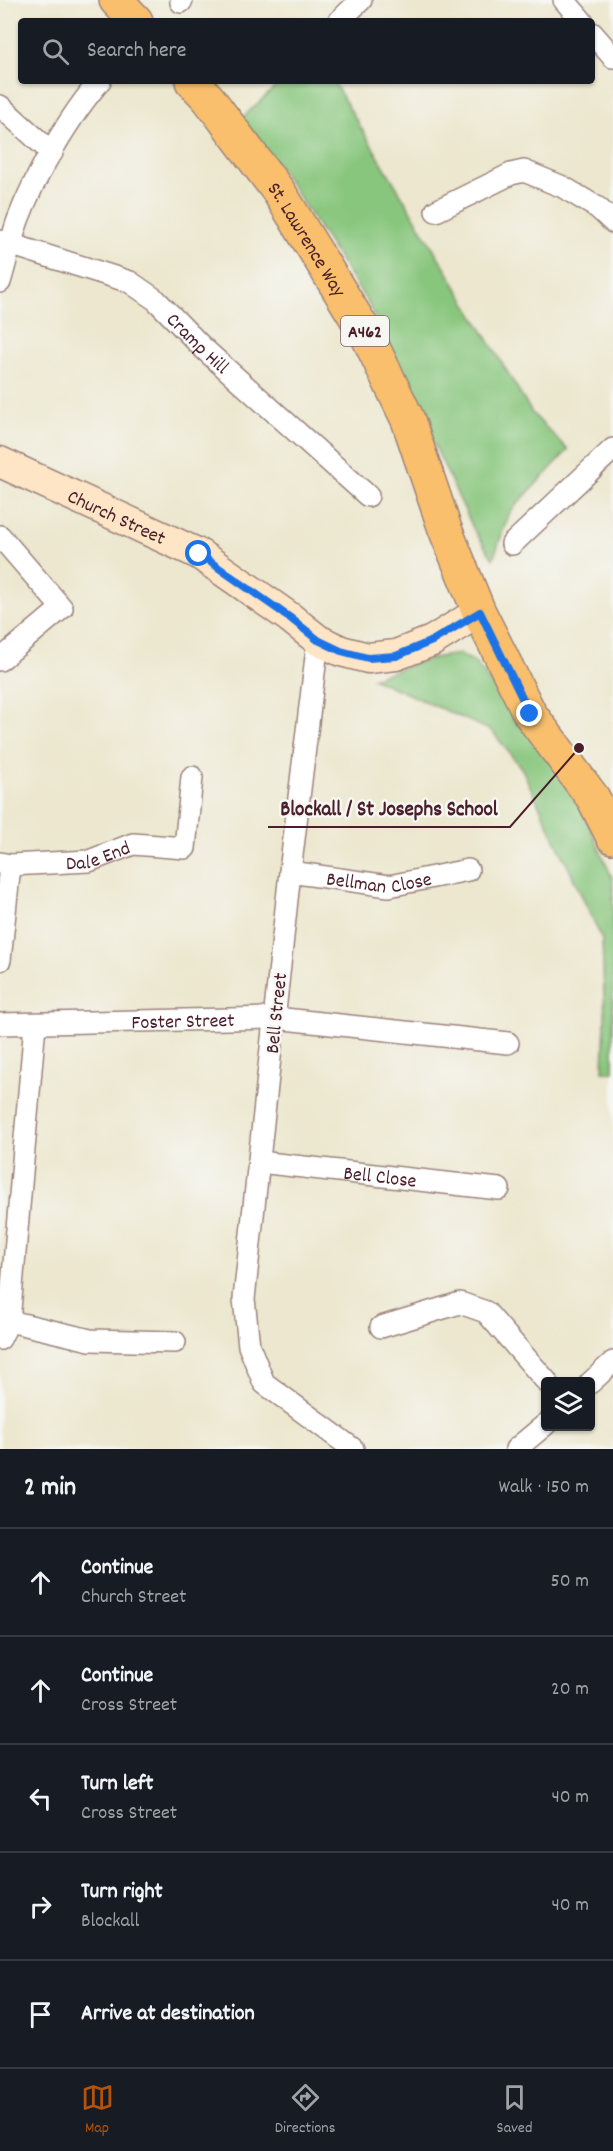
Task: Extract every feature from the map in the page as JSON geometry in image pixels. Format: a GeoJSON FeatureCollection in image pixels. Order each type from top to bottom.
{"type":"FeatureCollection","features":[{"type":"Feature","properties":{"kind":"main road"},"geometry":{"type":"LineString","coordinates":[[116,0],[133,18]]}},
{"type":"Feature","properties":{"kind":"main road","name":"St. Lawrence Way"},"geometry":{"type":"LineString","coordinates":[[195,84],[279,192],[368,337],[408,420],[445,529],[480,612]]}},
{"type":"Feature","properties":{"kind":"main road","name":"A462"},"geometry":{"type":"LineString","coordinates":[[480,612],[530,714],[592,798],[613,837]]}},
{"type":"Feature","properties":{"kind":"street"},"geometry":{"type":"LineString","coordinates":[[342,18],[361,0]]}},
{"type":"Feature","properties":{"kind":"street"},"geometry":{"type":"LineString","coordinates":[[564,0],[579,18]]}},
{"type":"Feature","properties":{"kind":"street"},"geometry":{"type":"LineString","coordinates":[[595,36],[613,57]]}},
{"type":"Feature","properties":{"kind":"street"},"geometry":{"type":"LineString","coordinates":[[0,282],[6,243],[52,153],[83,100],[97,84]]}},
{"type":"Feature","properties":{"kind":"street"},"geometry":{"type":"LineString","coordinates":[[0,106],[52,153]]}},
{"type":"Feature","properties":{"kind":"street"},"geometry":{"type":"LineString","coordinates":[[436,211],[511,174],[524,171],[563,187],[598,208],[613,222]]}},
{"type":"Feature","properties":{"kind":"street","name":"Cramp Hill"},"geometry":{"type":"LineString","coordinates":[[6,243],[130,282],[156,300],[203,348],[368,496]]}},
{"type":"Feature","properties":{"kind":"street"},"geometry":{"type":"LineString","coordinates":[[512,544],[613,449]]}},
{"type":"Feature","properties":{"kind":"street","name":"Church Street"},"geometry":{"type":"LineString","coordinates":[[0,462],[199,554],[318,640],[341,651],[368,658],[396,656],[432,641],[480,612]]}},
{"type":"Feature","properties":{"kind":"street"},"geometry":{"type":"LineString","coordinates":[[0,536],[62,608],[0,660]]}},
{"type":"Feature","properties":{"kind":"street","name":"Bell Street"},"geometry":{"type":"LineString","coordinates":[[318,640],[290,872],[244,1299],[249,1346],[264,1383],[353,1449]]}},
{"type":"Feature","properties":{"kind":"street","name":"Dale End"},"geometry":{"type":"LineString","coordinates":[[0,960],[5,864],[88,861],[133,844],[185,848],[192,777]]}},
{"type":"Feature","properties":{"kind":"street","name":"Bellman Close"},"geometry":{"type":"LineString","coordinates":[[290,872],[389,886],[468,870]]}},
{"type":"Feature","properties":{"kind":"street","name":"Foster Street"},"geometry":{"type":"LineString","coordinates":[[0,1024],[275,1018],[508,1043]]}},
{"type":"Feature","properties":{"kind":"street"},"geometry":{"type":"LineString","coordinates":[[35,1024],[4,1330],[90,1340],[175,1342]]}},
{"type":"Feature","properties":{"kind":"street","name":"Bell Close"},"geometry":{"type":"LineString","coordinates":[[259,1162],[499,1189]]}},
{"type":"Feature","properties":{"kind":"street"},"geometry":{"type":"LineString","coordinates":[[381,1327],[460,1303],[486,1312],[543,1377]]}},
{"type":"Feature","properties":{"kind":"street"},"geometry":{"type":"LineString","coordinates":[[595,1379],[613,1362]]}},
{"type":"Feature","properties":{"kind":"street"},"geometry":{"type":"LineString","coordinates":[[516,1449],[541,1428]]}},
{"type":"Feature","properties":{"kind":"green space"},"geometry":{"type":"Polygon","coordinates":[[[279,84],[335,84],[532,413],[568,450],[510,512],[493,559],[474,530],[368,303],[280,168],[241,119],[279,84]]]}},
{"type":"Feature","properties":{"kind":"green space"},"geometry":{"type":"Polygon","coordinates":[[[459,654],[475,662],[575,793],[613,880],[613,1072],[603,1071],[605,1020],[602,939],[522,769],[492,731],[372,678],[433,658],[459,654]]]}},
{"type":"Feature","properties":{"kind":"place","name":"Blockall / St Josephs School"},"geometry":{"type":"Point","coordinates":[579,748]}},
{"type":"Feature","properties":{"kind":"route"},"geometry":{"type":"LineString","coordinates":[[199,554],[318,640],[341,651],[368,658],[396,656],[432,641],[480,612],[530,714]]}}]}
